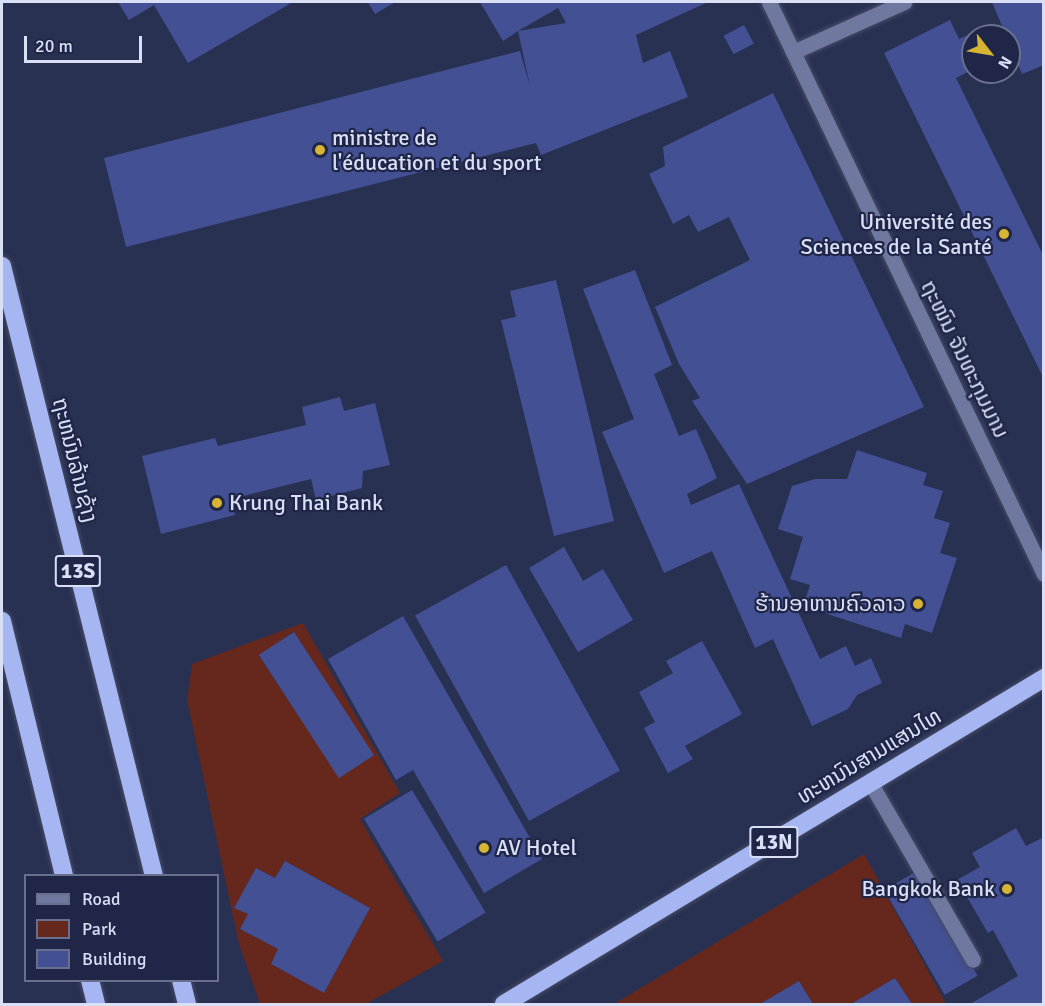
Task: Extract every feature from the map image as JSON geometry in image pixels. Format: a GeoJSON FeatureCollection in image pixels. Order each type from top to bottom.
{"type":"FeatureCollection","features":[{"type":"Feature","properties":{"kind":"highway","name":"ຖະຫນົນລ້ານຊ້າງ"},"geometry":{"type":"LineString","coordinates":[[2,266],[154,874]]}},
{"type":"Feature","properties":{"kind":"highway"},"geometry":{"type":"LineString","coordinates":[[2,621],[64,874]]}},
{"type":"Feature","properties":{"kind":"highway","name":"ທະຫນົນສາມແສນໄທ"},"geometry":{"type":"LineString","coordinates":[[504,1005],[1044,678]]}},
{"type":"Feature","properties":{"kind":"highway"},"geometry":{"type":"LineString","coordinates":[[90,982],[96,1005]]}},
{"type":"Feature","properties":{"kind":"highway"},"geometry":{"type":"LineString","coordinates":[[181,982],[187,1005]]}},
{"type":"Feature","properties":{"kind":"street","name":"ຖະໜົນ ຈັນທະກຸມມານ"},"geometry":{"type":"LineString","coordinates":[[768,2],[1044,574]]}},
{"type":"Feature","properties":{"kind":"street"},"geometry":{"type":"LineString","coordinates":[[793,52],[903,2]]}},
{"type":"Feature","properties":{"kind":"street"},"geometry":{"type":"LineString","coordinates":[[871,784],[973,960]]}},
{"type":"Feature","properties":{"kind":"green space"},"geometry":{"type":"Polygon","coordinates":[[[303,623],[400,793],[360,819],[443,961],[366,1004],[260,1004],[239,944],[187,700],[192,664],[303,623]],[[293,632],[259,656],[334,770],[373,756],[373,755],[293,632]],[[285,861],[275,878],[256,868],[235,907],[248,914],[240,929],[278,949],[271,964],[324,993],[370,908],[285,861]]]}},
{"type":"Feature","properties":{"kind":"green space"},"geometry":{"type":"Polygon","coordinates":[[[864,854],[946,1004],[912,1004],[895,978],[851,1004],[813,1004],[799,981],[760,1004],[614,1004],[864,854]]]}},
{"type":"Feature","properties":{"kind":"building"},"geometry":{"type":"Polygon","coordinates":[[[118,2],[293,2],[188,63],[154,5],[129,20],[118,2]]]}},
{"type":"Feature","properties":{"kind":"building"},"geometry":{"type":"Polygon","coordinates":[[[368,2],[395,2],[375,14],[368,2]]]}},
{"type":"Feature","properties":{"kind":"building","name":"ministre de l'éducation et du sport"},"geometry":{"type":"Polygon","coordinates":[[[480,2],[708,2],[636,35],[643,63],[670,51],[688,97],[541,155],[536,143],[126,247],[104,158],[520,51],[530,86],[518,31],[503,41],[480,2]],[[558,8],[518,31],[566,23],[558,8]]]}},
{"type":"Feature","properties":{"kind":"building"},"geometry":{"type":"Polygon","coordinates":[[[992,2],[1044,2],[1044,65],[1022,74],[1021,24],[1001,24],[992,2]]]}},
{"type":"Feature","properties":{"kind":"building"},"geometry":{"type":"Polygon","coordinates":[[[950,20],[959,39],[961,38],[961,75],[956,78],[1044,257],[1044,379],[884,53],[950,20]]]}},
{"type":"Feature","properties":{"kind":"building"},"geometry":{"type":"Polygon","coordinates":[[[744,25],[754,44],[734,54],[724,36],[744,25]]]}},
{"type":"Feature","properties":{"kind":"building"},"geometry":{"type":"Polygon","coordinates":[[[773,93],[924,407],[747,484],[692,401],[700,398],[679,364],[655,307],[750,260],[729,217],[698,232],[689,215],[673,224],[649,174],[665,166],[663,147],[773,93]]]}},
{"type":"Feature","properties":{"kind":"building"},"geometry":{"type":"Polygon","coordinates":[[[635,270],[672,365],[654,374],[679,436],[696,429],[717,478],[687,494],[691,505],[739,484],[820,659],[846,646],[855,666],[871,658],[882,683],[857,695],[848,709],[812,726],[773,639],[755,648],[712,551],[664,573],[602,432],[634,419],[583,289],[635,270]]]}},
{"type":"Feature","properties":{"kind":"building"},"geometry":{"type":"Polygon","coordinates":[[[556,280],[614,521],[554,536],[501,320],[516,317],[510,291],[556,280]]]}},
{"type":"Feature","properties":{"kind":"building"},"geometry":{"type":"Polygon","coordinates":[[[340,397],[344,411],[375,403],[390,465],[363,471],[362,488],[316,500],[311,479],[231,499],[235,515],[161,534],[142,456],[215,438],[218,446],[306,425],[302,407],[340,397]]]}},
{"type":"Feature","properties":{"kind":"building"},"geometry":{"type":"Polygon","coordinates":[[[857,450],[927,473],[923,485],[943,491],[934,518],[950,523],[940,553],[957,558],[932,633],[905,624],[901,638],[803,606],[810,585],[790,579],[803,537],[778,529],[792,486],[815,479],[847,479],[857,450]]]}},
{"type":"Feature","properties":{"kind":"building"},"geometry":{"type":"Polygon","coordinates":[[[564,547],[583,581],[603,569],[633,620],[578,652],[529,568],[564,547]]]}},
{"type":"Feature","properties":{"kind":"building"},"geometry":{"type":"Polygon","coordinates":[[[506,565],[620,771],[529,821],[415,615],[506,565]]]}},
{"type":"Feature","properties":{"kind":"building"},"geometry":{"type":"Polygon","coordinates":[[[403,616],[542,859],[484,893],[413,770],[396,780],[328,659],[403,616]]]}},
{"type":"Feature","properties":{"kind":"building"},"geometry":{"type":"Polygon","coordinates":[[[294,632],[374,755],[339,778],[259,655],[294,632]]]}},
{"type":"Feature","properties":{"kind":"building"},"geometry":{"type":"Polygon","coordinates":[[[702,641],[742,714],[685,746],[693,759],[668,773],[644,728],[655,722],[639,692],[673,673],[666,661],[702,641]]]}},
{"type":"Feature","properties":{"kind":"building"},"geometry":{"type":"Polygon","coordinates":[[[412,790],[486,913],[438,941],[364,819],[412,790]]]}},
{"type":"Feature","properties":{"kind":"building"},"geometry":{"type":"Polygon","coordinates":[[[1016,828],[1026,846],[1044,837],[1044,1004],[970,1004],[1018,976],[993,930],[988,933],[957,880],[980,867],[972,853],[1016,828]]]}},
{"type":"Feature","properties":{"kind":"building"},"geometry":{"type":"Polygon","coordinates":[[[285,861],[370,908],[324,993],[271,964],[278,949],[240,929],[248,914],[234,908],[256,868],[275,878],[285,861]]]}},
{"type":"Feature","properties":{"kind":"building"},"geometry":{"type":"Polygon","coordinates":[[[917,871],[977,976],[945,995],[884,890],[917,871]]]}},
{"type":"Feature","properties":{"kind":"building"},"geometry":{"type":"Polygon","coordinates":[[[895,978],[912,1004],[851,1004],[895,978]]]}},
{"type":"Feature","properties":{"kind":"building"},"geometry":{"type":"Polygon","coordinates":[[[799,981],[813,1004],[760,1004],[799,981]]]}},
{"type":"Feature","properties":{"kind":"place","name":"ministre de l'éducation et du sport"},"geometry":{"type":"Point","coordinates":[320,150]}},
{"type":"Feature","properties":{"kind":"place","name":"Université des Sciences de la Santé"},"geometry":{"type":"Point","coordinates":[1004,234]}},
{"type":"Feature","properties":{"kind":"place","name":"Krung Thai Bank"},"geometry":{"type":"Point","coordinates":[217,503]}},
{"type":"Feature","properties":{"kind":"place","name":"ຮ້ານອາຫານຄົວລາວ"},"geometry":{"type":"Point","coordinates":[918,604]}},
{"type":"Feature","properties":{"kind":"place","name":"AV Hotel"},"geometry":{"type":"Point","coordinates":[484,848]}},
{"type":"Feature","properties":{"kind":"place","name":"Bangkok Bank"},"geometry":{"type":"Point","coordinates":[1007,889]}}]}
